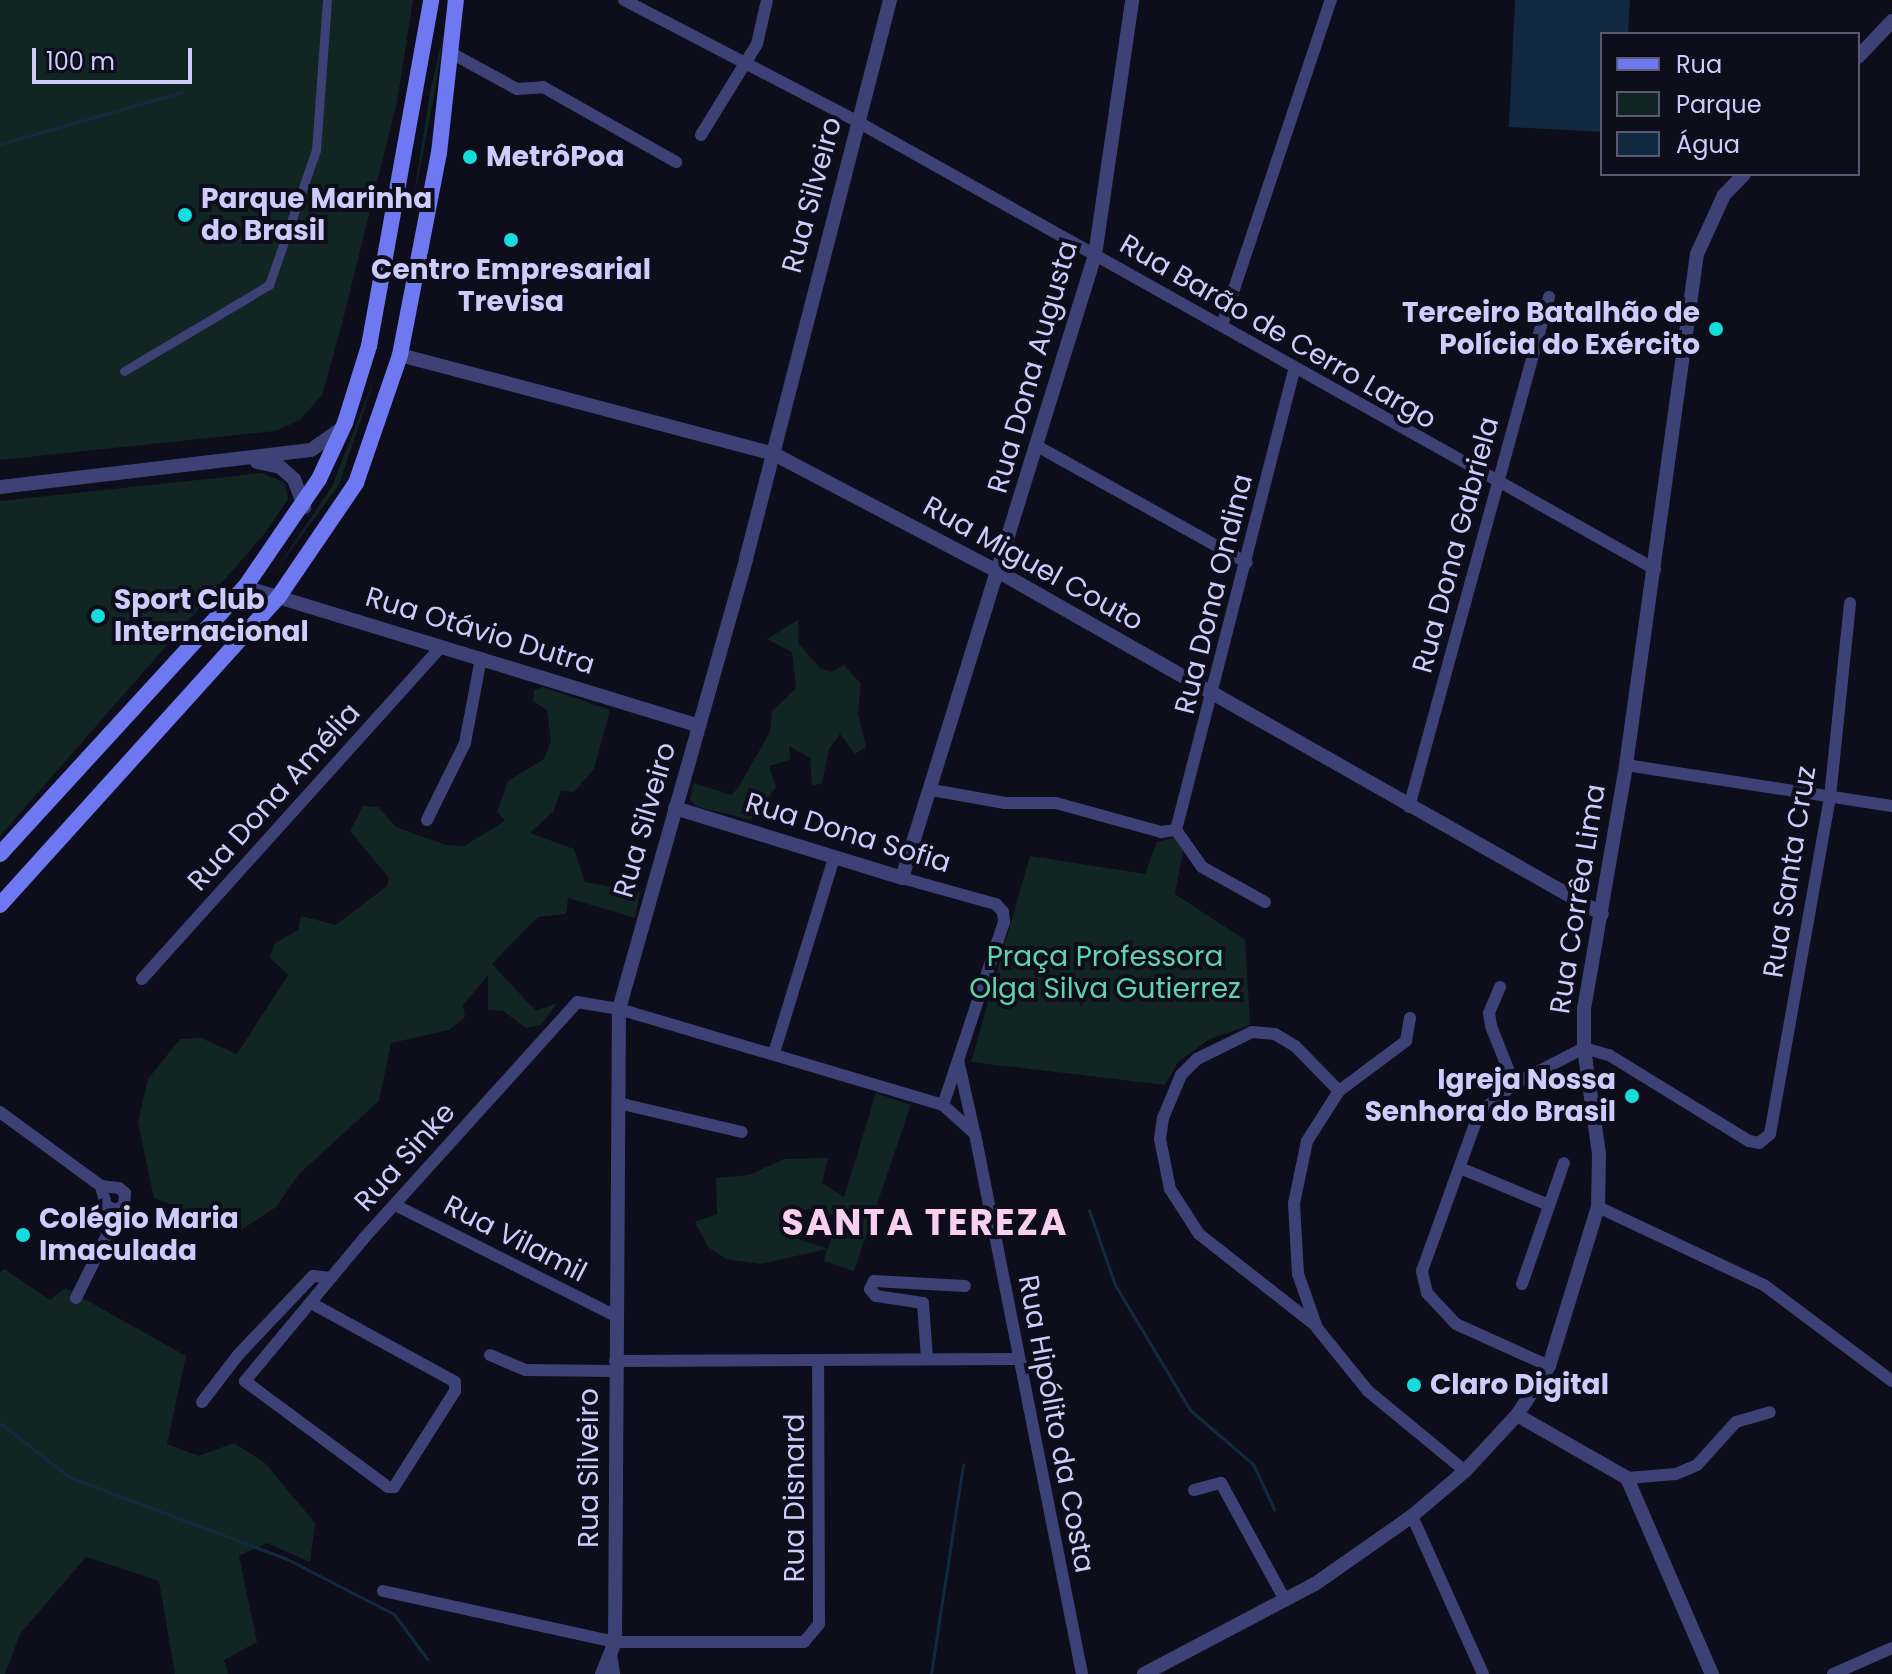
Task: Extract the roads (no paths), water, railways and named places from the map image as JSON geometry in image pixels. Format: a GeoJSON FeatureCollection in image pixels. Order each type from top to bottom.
{"type":"FeatureCollection","features":[{"type":"Feature","properties":{"kind":"main road"},"geometry":{"type":"LineString","coordinates":[[0,854],[245,587],[304,507],[345,423],[369,346],[431,0]]}},
{"type":"Feature","properties":{"kind":"main road"},"geometry":{"type":"LineString","coordinates":[[0,905],[279,596],[356,483],[400,355],[437,164],[456,0]]}},
{"type":"Feature","properties":{"kind":"street"},"geometry":{"type":"LineString","coordinates":[[124,371],[269,285],[316,150],[327,0]]}},
{"type":"Feature","properties":{"kind":"street","name":"Rua Barão de Cerro Largo"},"geometry":{"type":"LineString","coordinates":[[624,0],[647,4],[1222,325],[1498,484],[1655,569]]}},
{"type":"Feature","properties":{"kind":"street"},"geometry":{"type":"LineString","coordinates":[[701,135],[757,44],[767,0]]}},
{"type":"Feature","properties":{"kind":"street","name":"Rua Silveiro"},"geometry":{"type":"LineString","coordinates":[[602,1674],[613,1648],[619,1009],[699,726],[890,0]]}},
{"type":"Feature","properties":{"kind":"street","name":"Rua Dona Augusta"},"geometry":{"type":"LineString","coordinates":[[902,878],[932,790],[1095,255],[1132,0]]}},
{"type":"Feature","properties":{"kind":"street"},"geometry":{"type":"LineString","coordinates":[[1222,325],[1331,0]]}},
{"type":"Feature","properties":{"kind":"street"},"geometry":{"type":"LineString","coordinates":[[1860,55],[1892,21]]}},
{"type":"Feature","properties":{"kind":"street"},"geometry":{"type":"LineString","coordinates":[[451,53],[517,89],[543,87],[676,162]]}},
{"type":"Feature","properties":{"kind":"street","name":"Rua Corrêa Lima"},"geometry":{"type":"LineString","coordinates":[[1144,1674],[1285,1600],[1412,1516],[1465,1471],[1517,1415],[1549,1366],[1598,1207],[1599,1154],[1584,1048],[1584,1009],[1626,765],[1697,254],[1724,195],[1742,176]]}},
{"type":"Feature","properties":{"kind":"street","name":"Rua Dona Gabriela"},"geometry":{"type":"LineString","coordinates":[[1409,807],[1549,297]]}},
{"type":"Feature","properties":{"kind":"street","name":"Rua Miguel Couto"},"geometry":{"type":"LineString","coordinates":[[400,355],[772,453],[999,572],[1602,914]]}},
{"type":"Feature","properties":{"kind":"street","name":"Rua Dona Ondina"},"geometry":{"type":"LineString","coordinates":[[1176,830],[1214,695],[1295,368]]}},
{"type":"Feature","properties":{"kind":"street"},"geometry":{"type":"LineString","coordinates":[[0,487],[249,460],[323,446],[345,423]]}},
{"type":"Feature","properties":{"kind":"street"},"geometry":{"type":"LineString","coordinates":[[1037,446],[1247,563]]}},
{"type":"Feature","properties":{"kind":"street"},"geometry":{"type":"LineString","coordinates":[[249,460],[280,467],[294,479],[304,507]]}},
{"type":"Feature","properties":{"kind":"street","name":"Rua Otávio Dutra"},"geometry":{"type":"LineString","coordinates":[[245,587],[699,726]]}},
{"type":"Feature","properties":{"kind":"street","name":"Rua Santa Cruz"},"geometry":{"type":"LineString","coordinates":[[1584,1048],[1609,1055],[1759,1143],[1770,1134],[1830,797],[1850,603]]}},
{"type":"Feature","properties":{"kind":"street","name":"Rua Dona Amélia"},"geometry":{"type":"LineString","coordinates":[[142,979],[441,647]]}},
{"type":"Feature","properties":{"kind":"street"},"geometry":{"type":"LineString","coordinates":[[427,820],[465,743],[481,658]]}},
{"type":"Feature","properties":{"kind":"street"},"geometry":{"type":"LineString","coordinates":[[1626,765],[1892,806]]}},
{"type":"Feature","properties":{"kind":"street"},"geometry":{"type":"LineString","coordinates":[[932,790],[1005,803],[1056,803],[1161,832],[1176,830],[1202,867],[1265,902]]}},
{"type":"Feature","properties":{"kind":"street","name":"Rua Dona Sofia"},"geometry":{"type":"LineString","coordinates":[[675,808],[996,904],[1003,912],[1004,922],[958,1060]]}},
{"type":"Feature","properties":{"kind":"street"},"geometry":{"type":"LineString","coordinates":[[774,1053],[834,858]]}},
{"type":"Feature","properties":{"kind":"street"},"geometry":{"type":"LineString","coordinates":[[1500,987],[1489,1013],[1491,1026],[1514,1084]]}},
{"type":"Feature","properties":{"kind":"street","name":"Rua Sinke"},"geometry":{"type":"LineString","coordinates":[[311,1303],[455,1382],[455,1391],[394,1487],[388,1487],[245,1381],[331,1278],[570,1007],[587,1001],[619,1009]]}},
{"type":"Feature","properties":{"kind":"street"},"geometry":{"type":"LineString","coordinates":[[619,1009],[943,1105],[975,1134]]}},
{"type":"Feature","properties":{"kind":"street"},"geometry":{"type":"LineString","coordinates":[[1317,1328],[1298,1274],[1294,1203],[1307,1141],[1339,1091],[1406,1041],[1410,1018]]}},
{"type":"Feature","properties":{"kind":"street"},"geometry":{"type":"LineString","coordinates":[[1339,1091],[1295,1046],[1275,1034],[1252,1032],[1197,1059],[1181,1075],[1163,1118],[1160,1139],[1170,1189],[1199,1234],[1317,1328],[1368,1391],[1465,1471]]}},
{"type":"Feature","properties":{"kind":"street"},"geometry":{"type":"LineString","coordinates":[[1549,1366],[1456,1324],[1427,1293],[1422,1271],[1479,1113],[1514,1084],[1584,1048]]}},
{"type":"Feature","properties":{"kind":"street"},"geometry":{"type":"LineString","coordinates":[[943,1105],[958,1060]]}},
{"type":"Feature","properties":{"kind":"street","name":"Rua Hipólito da Costa"},"geometry":{"type":"LineString","coordinates":[[958,1060],[1082,1674]]}},
{"type":"Feature","properties":{"kind":"street"},"geometry":{"type":"LineString","coordinates":[[618,1103],[742,1132]]}},
{"type":"Feature","properties":{"kind":"street"},"geometry":{"type":"LineString","coordinates":[[0,1112],[101,1186],[125,1193],[76,1298]]}},
{"type":"Feature","properties":{"kind":"street"},"geometry":{"type":"LineString","coordinates":[[1522,1284],[1564,1163]]}},
{"type":"Feature","properties":{"kind":"street"},"geometry":{"type":"LineString","coordinates":[[1460,1168],[1549,1205]]}},
{"type":"Feature","properties":{"kind":"street","name":"Rua Vilamil"},"geometry":{"type":"LineString","coordinates":[[395,1205],[614,1315]]}},
{"type":"Feature","properties":{"kind":"street"},"geometry":{"type":"LineString","coordinates":[[1598,1207],[1764,1285],[1892,1381]]}},
{"type":"Feature","properties":{"kind":"street"},"geometry":{"type":"LineString","coordinates":[[202,1402],[231,1363],[313,1276],[331,1278]]}},
{"type":"Feature","properties":{"kind":"street"},"geometry":{"type":"LineString","coordinates":[[927,1359],[923,1303],[876,1296],[870,1289],[874,1281],[965,1286]]}},
{"type":"Feature","properties":{"kind":"street"},"geometry":{"type":"LineString","coordinates":[[490,1355],[525,1370],[818,1360],[1019,1359]]}},
{"type":"Feature","properties":{"kind":"street","name":"Rua Disnard"},"geometry":{"type":"LineString","coordinates":[[613,1648],[751,1641],[804,1642],[815,1635],[819,1624],[818,1360]]}},
{"type":"Feature","properties":{"kind":"street"},"geometry":{"type":"LineString","coordinates":[[1517,1415],[1627,1478],[1661,1477],[1697,1465],[1736,1422],[1770,1412]]}},
{"type":"Feature","properties":{"kind":"street"},"geometry":{"type":"LineString","coordinates":[[1627,1478],[1712,1674]]}},
{"type":"Feature","properties":{"kind":"street"},"geometry":{"type":"LineString","coordinates":[[1194,1490],[1221,1483],[1285,1600]]}},
{"type":"Feature","properties":{"kind":"street"},"geometry":{"type":"LineString","coordinates":[[1412,1516],[1483,1674]]}},
{"type":"Feature","properties":{"kind":"street"},"geometry":{"type":"LineString","coordinates":[[383,1591],[613,1648],[614,1674]]}},
{"type":"Feature","properties":{"kind":"street"},"geometry":{"type":"LineString","coordinates":[[1833,1674],[1892,1648]]}},
{"type":"Feature","properties":{"kind":"water"},"geometry":{"type":"Polygon","coordinates":[[[1515,0],[1630,0],[1628,32],[1600,32],[1600,132],[1509,127],[1515,0]]]}},
{"type":"Feature","properties":{"kind":"waterway"},"geometry":{"type":"LineString","coordinates":[[0,144],[182,92]]}},
{"type":"Feature","properties":{"kind":"waterway"},"geometry":{"type":"LineString","coordinates":[[1089,1210],[1115,1285],[1190,1410],[1253,1464],[1274,1509]]}},
{"type":"Feature","properties":{"kind":"waterway"},"geometry":{"type":"LineString","coordinates":[[0,1423],[69,1477],[285,1558],[394,1614],[427,1659]]}},
{"type":"Feature","properties":{"kind":"waterway"},"geometry":{"type":"LineString","coordinates":[[931,1674],[963,1464]]}},
{"type":"Feature","properties":{"kind":"place","name":"MetrôPoa"},"geometry":{"type":"Point","coordinates":[470,157]}},
{"type":"Feature","properties":{"kind":"place","name":"Parque Marinha do Brasil"},"geometry":{"type":"Point","coordinates":[185,215]}},
{"type":"Feature","properties":{"kind":"place","name":"Centro Empresarial Trevisa"},"geometry":{"type":"Point","coordinates":[511,240]}},
{"type":"Feature","properties":{"kind":"place","name":"Terceiro Batalhão de Polícia do Exército"},"geometry":{"type":"Point","coordinates":[1716,329]}},
{"type":"Feature","properties":{"kind":"place","name":"Sport Club Internacional"},"geometry":{"type":"Point","coordinates":[98,616]}},
{"type":"Feature","properties":{"kind":"place","name":"Igreja Nossa Senhora do Brasil"},"geometry":{"type":"Point","coordinates":[1632,1096]}},
{"type":"Feature","properties":{"kind":"place","name":"Colégio Maria Imaculada"},"geometry":{"type":"Point","coordinates":[23,1235]}},
{"type":"Feature","properties":{"kind":"place","name":"Claro Digital"},"geometry":{"type":"Point","coordinates":[1414,1385]}},
{"type":"Feature","properties":{"kind":"district","name":"SANTA TEREZA"},"geometry":{"type":"Point","coordinates":[925,1223]}},
{"type":"Feature","properties":{"kind":"park label","name":"Praça Professora Olga Silva Gutierrez"},"geometry":{"type":"Point","coordinates":[1105,973]}}]}
